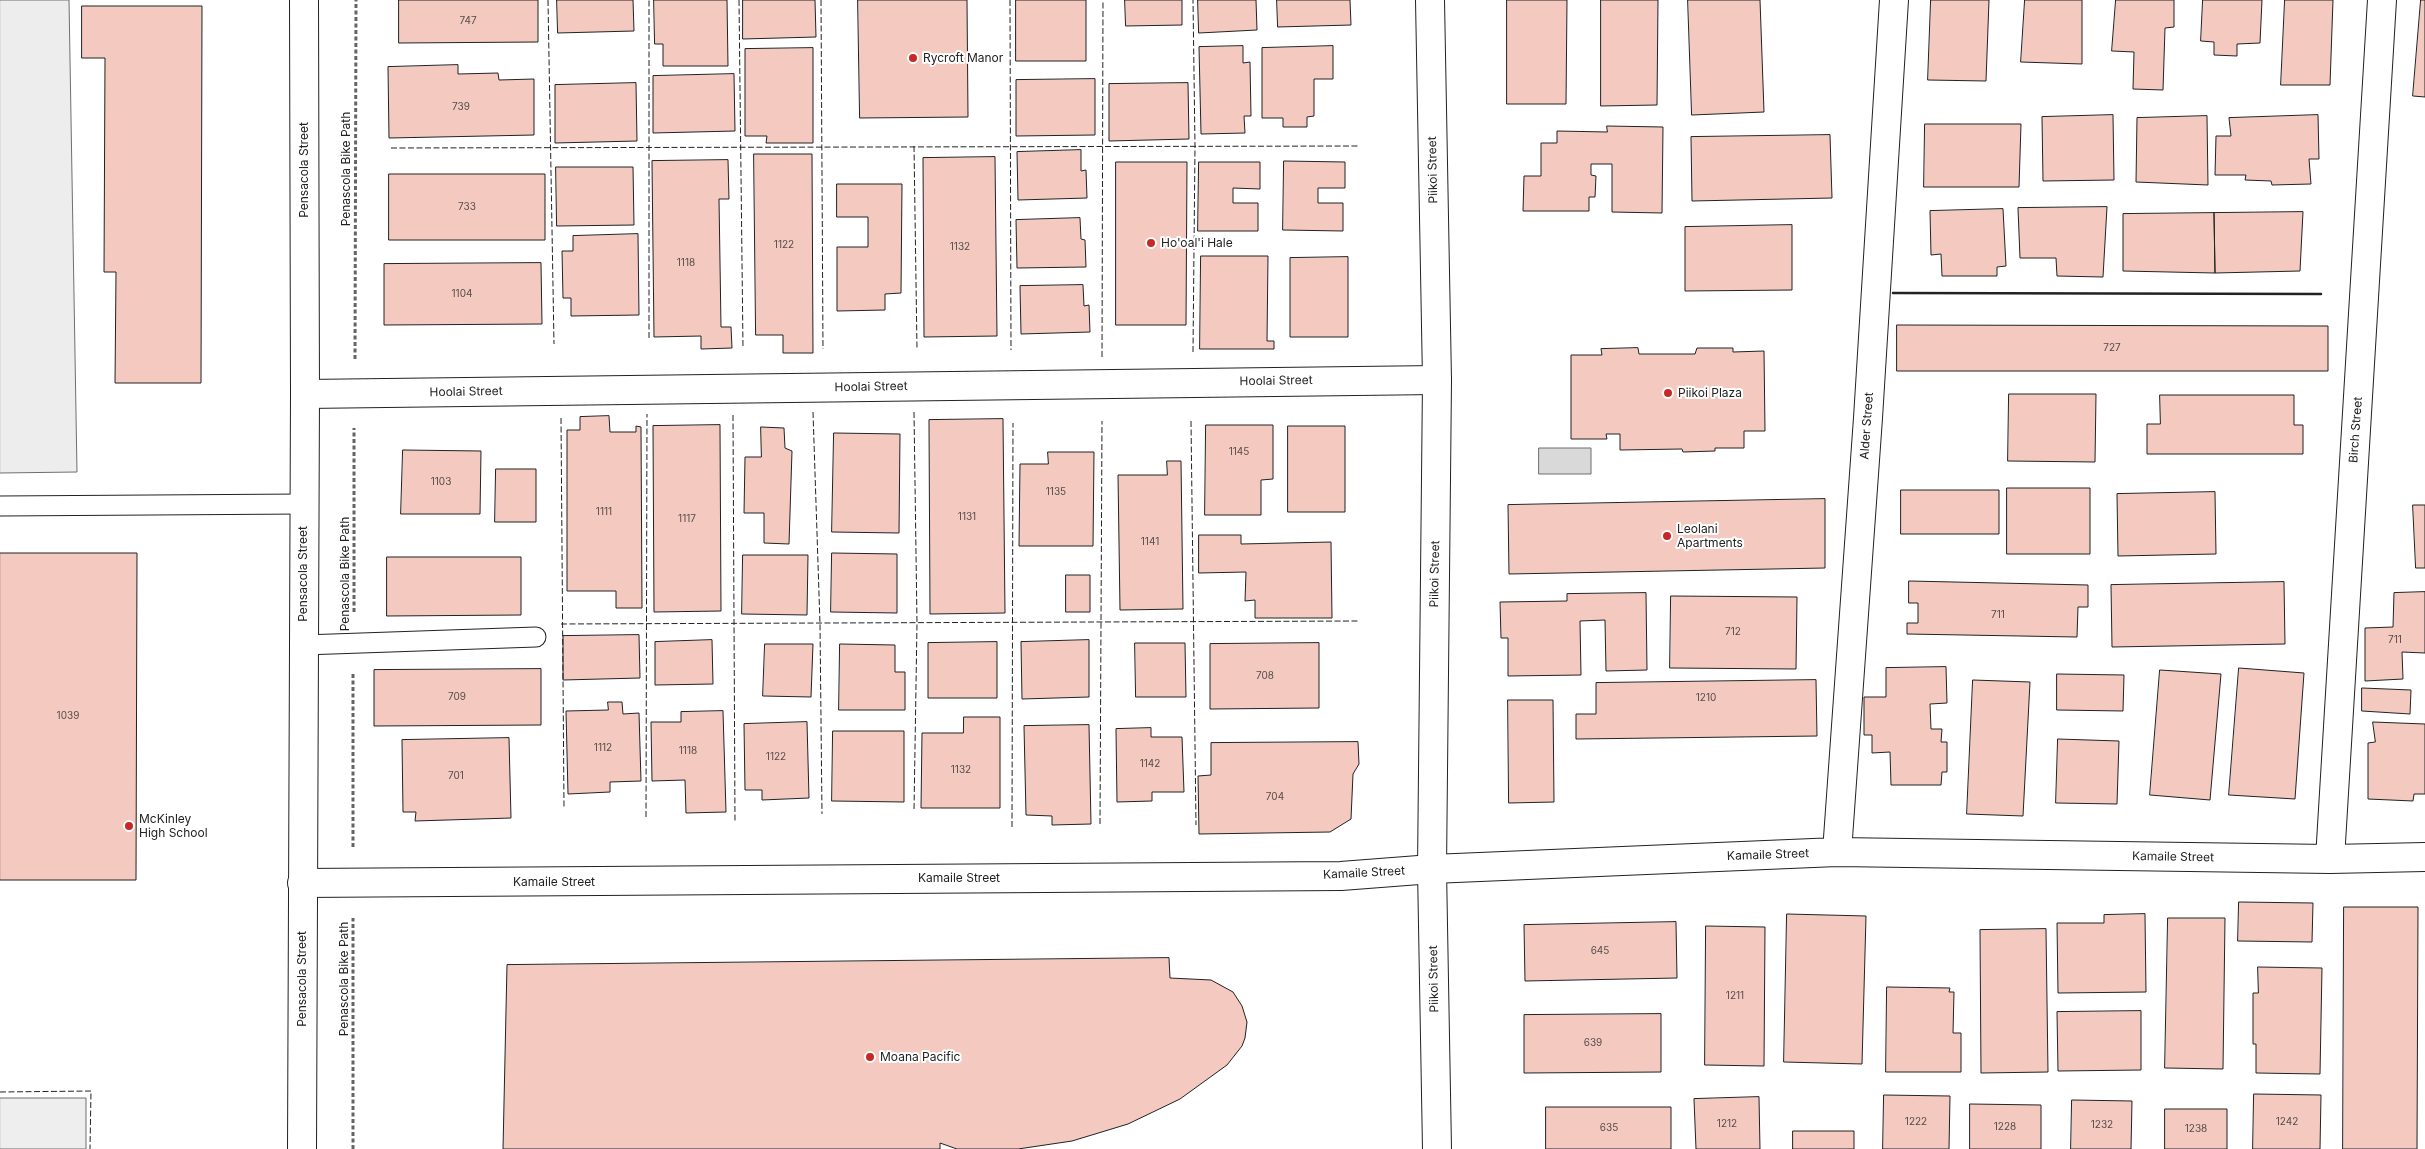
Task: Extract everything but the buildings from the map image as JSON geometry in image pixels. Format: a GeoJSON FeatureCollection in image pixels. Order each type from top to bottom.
{"type":"FeatureCollection","features":[{"type":"Feature","properties":{"kind":"street","name":"Pensacola Street"},"geometry":{"type":"LineString","coordinates":[[302,1149],[303,504],[305,394],[304,0]]}},
{"type":"Feature","properties":{"kind":"street","name":"Piikoi Street"},"geometry":{"type":"LineString","coordinates":[[1430,0],[1437,380],[1432,870],[1437,1149]]}},
{"type":"Feature","properties":{"kind":"street","name":"Alder Street"},"geometry":{"type":"LineString","coordinates":[[1837,852],[1868,418],[1894,0]]}},
{"type":"Feature","properties":{"kind":"street","name":"Birch Street"},"geometry":{"type":"LineString","coordinates":[[2330,859],[2382,0]]}},
{"type":"Feature","properties":{"kind":"street","name":"Hoolai Street"},"geometry":{"type":"LineString","coordinates":[[305,394],[1437,380]]}},
{"type":"Feature","properties":{"kind":"street","name":"Kamaile Street"},"geometry":{"type":"LineString","coordinates":[[302,883],[1322,876],[1837,852],[2330,859],[2425,857]]}},
{"type":"Feature","properties":{"kind":"lane"},"geometry":{"type":"LineString","coordinates":[[0,506],[303,504]]}},
{"type":"Feature","properties":{"kind":"lane"},"geometry":{"type":"LineString","coordinates":[[303,645],[536,637]]}},
{"type":"Feature","properties":{"kind":"path","name":"Penascola Bike Path"},"geometry":{"type":"LineString","coordinates":[[353,1149],[356,0]]}},
{"type":"Feature","properties":{"kind":"shaded area"},"geometry":{"type":"Polygon","coordinates":[[[0,0],[69,0],[77,472],[0,473],[0,0]]]}},
{"type":"Feature","properties":{"kind":"shaded area"},"geometry":{"type":"Polygon","coordinates":[[[1539,448],[1591,448],[1591,474],[1539,474],[1539,448]]]}},
{"type":"Feature","properties":{"kind":"shaded area"},"geometry":{"type":"Polygon","coordinates":[[[0,1098],[86,1098],[86,1149],[0,1149],[0,1098]]]}},
{"type":"Feature","properties":{"kind":"fence"},"geometry":{"type":"LineString","coordinates":[[548,0],[554,344]]}},
{"type":"Feature","properties":{"kind":"fence"},"geometry":{"type":"LineString","coordinates":[[649,0],[649,338]]}},
{"type":"Feature","properties":{"kind":"fence"},"geometry":{"type":"LineString","coordinates":[[739,0],[743,348]]}},
{"type":"Feature","properties":{"kind":"fence"},"geometry":{"type":"LineString","coordinates":[[821,0],[823,349]]}},
{"type":"Feature","properties":{"kind":"fence"},"geometry":{"type":"LineString","coordinates":[[1010,0],[1011,350]]}},
{"type":"Feature","properties":{"kind":"fence"},"geometry":{"type":"LineString","coordinates":[[1102,357],[1103,0]]}},
{"type":"Feature","properties":{"kind":"fence"},"geometry":{"type":"LineString","coordinates":[[1193,0],[1195,146],[1193,352]]}},
{"type":"Feature","properties":{"kind":"fence"},"geometry":{"type":"LineString","coordinates":[[914,146],[917,349]]}},
{"type":"Feature","properties":{"kind":"fence"},"geometry":{"type":"LineString","coordinates":[[391,148],[1359,146]]}},
{"type":"Feature","properties":{"kind":"fence"},"geometry":{"type":"LineString","coordinates":[[813,412],[820,624],[822,814]]}},
{"type":"Feature","properties":{"kind":"fence"},"geometry":{"type":"LineString","coordinates":[[914,412],[917,623],[914,811]]}},
{"type":"Feature","properties":{"kind":"fence"},"geometry":{"type":"LineString","coordinates":[[646,817],[647,414]]}},
{"type":"Feature","properties":{"kind":"fence"},"geometry":{"type":"LineString","coordinates":[[733,415],[735,823]]}},
{"type":"Feature","properties":{"kind":"fence"},"geometry":{"type":"LineString","coordinates":[[561,418],[564,808]]}},
{"type":"Feature","properties":{"kind":"fence"},"geometry":{"type":"LineString","coordinates":[[1100,824],[1102,421]]}},
{"type":"Feature","properties":{"kind":"fence"},"geometry":{"type":"LineString","coordinates":[[1191,421],[1196,825]]}},
{"type":"Feature","properties":{"kind":"fence"},"geometry":{"type":"LineString","coordinates":[[1012,827],[1013,423]]}},
{"type":"Feature","properties":{"kind":"fence"},"geometry":{"type":"LineString","coordinates":[[561,624],[1359,621]]}},
{"type":"Feature","properties":{"kind":"fence"},"geometry":{"type":"LineString","coordinates":[[0,1092],[91,1091],[90,1149]]}},
{"type":"Feature","properties":{"kind":"wall"},"geometry":{"type":"LineString","coordinates":[[1893,293],[2321,294]]}},
{"type":"Feature","properties":{"kind":"place","name":"Rycroft Manor"},"geometry":{"type":"Point","coordinates":[913,58]}},
{"type":"Feature","properties":{"kind":"place","name":"Ho'oal'i Hale"},"geometry":{"type":"Point","coordinates":[1151,243]}},
{"type":"Feature","properties":{"kind":"place","name":"Piikoi Plaza"},"geometry":{"type":"Point","coordinates":[1668,393]}},
{"type":"Feature","properties":{"kind":"place","name":"Leolani Apartments"},"geometry":{"type":"Point","coordinates":[1667,536]}},
{"type":"Feature","properties":{"kind":"place","name":"McKinley High School"},"geometry":{"type":"Point","coordinates":[129,826]}},
{"type":"Feature","properties":{"kind":"place","name":"Moana Pacific"},"geometry":{"type":"Point","coordinates":[870,1057]}}]}
